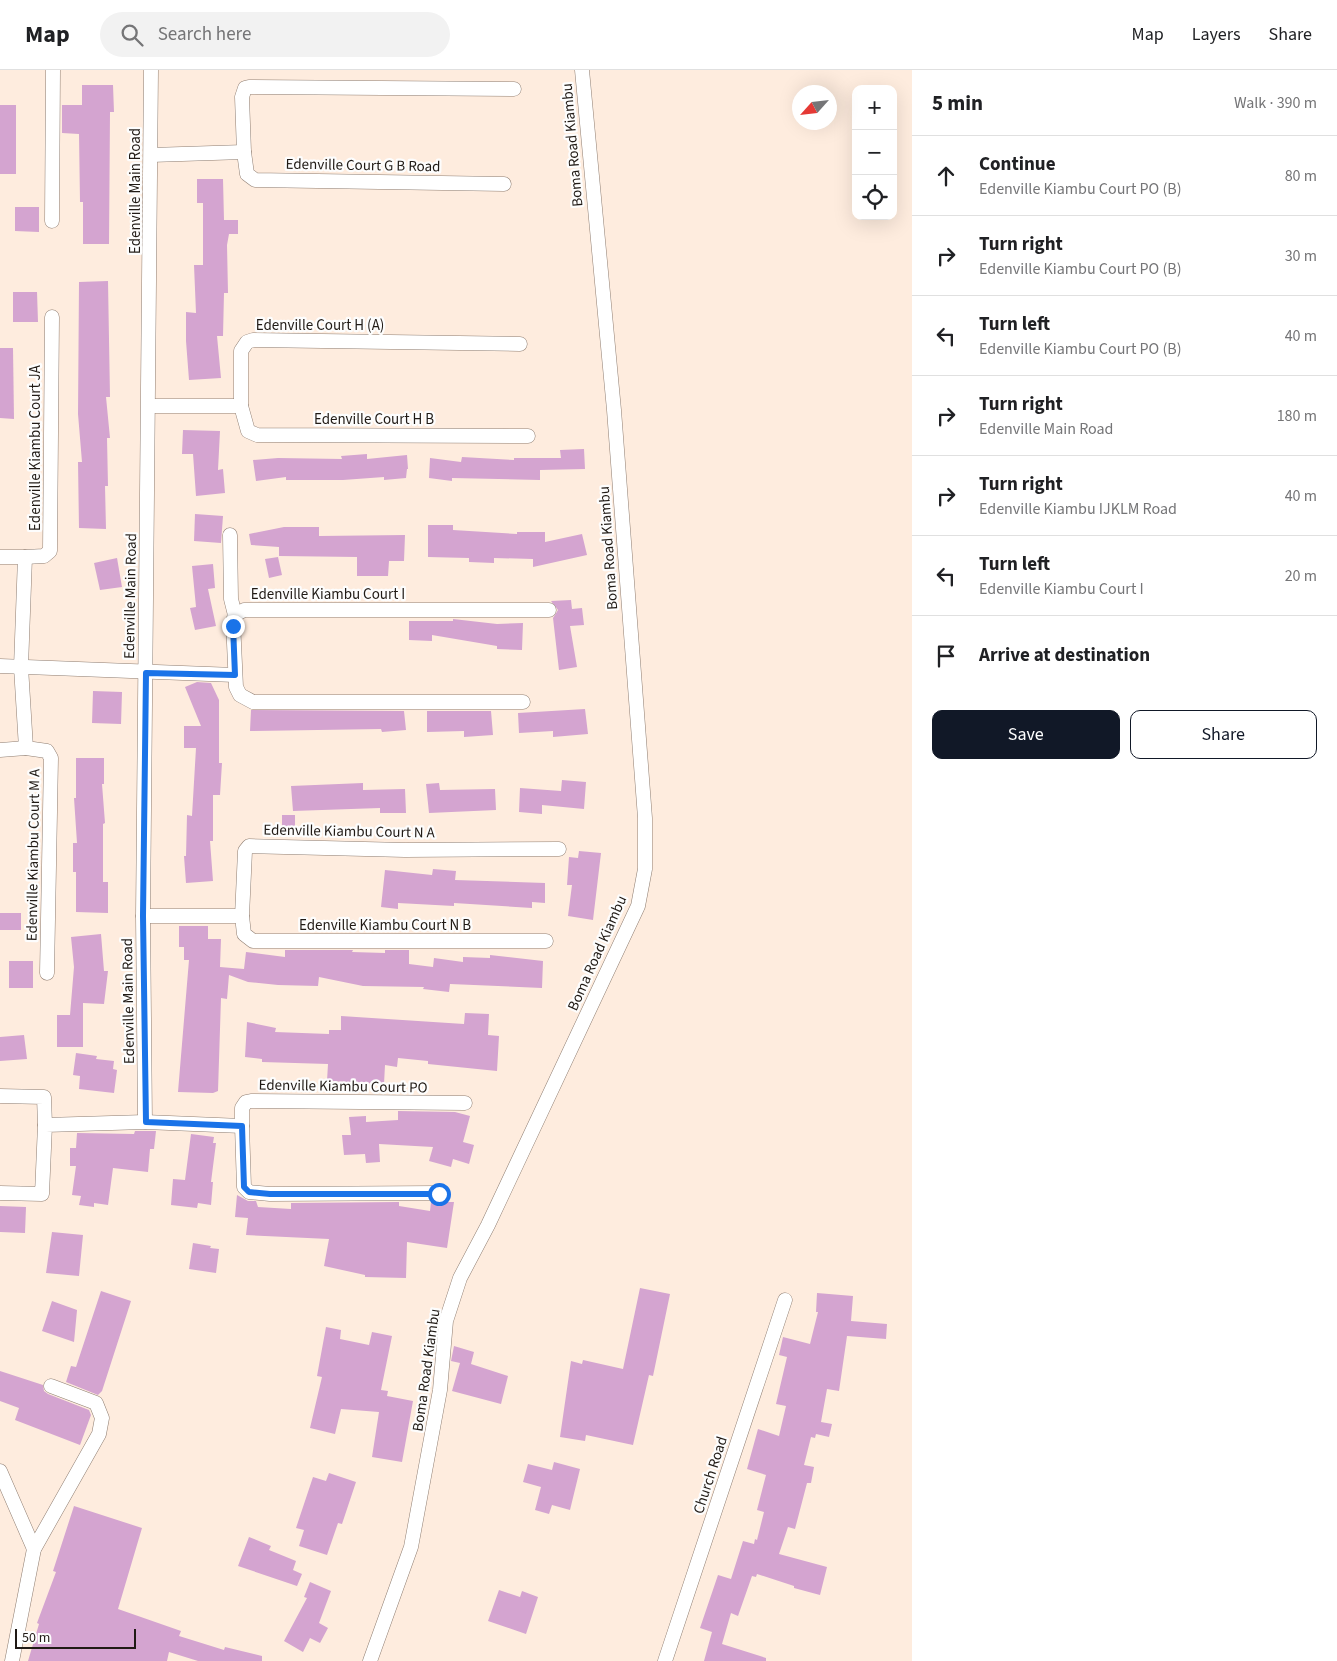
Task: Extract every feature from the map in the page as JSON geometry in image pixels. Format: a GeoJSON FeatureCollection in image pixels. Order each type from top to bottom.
{"type":"FeatureCollection","features":[{"type":"Feature","properties":{"kind":"street"},"geometry":{"type":"LineString","coordinates":[[52,221],[53,70]]}},
{"type":"Feature","properties":{"kind":"street","name":"Edenville Main Road"},"geometry":{"type":"LineString","coordinates":[[146,1122],[143,916],[151,70]]}},
{"type":"Feature","properties":{"kind":"street","name":"Boma Road Kiambu"},"geometry":{"type":"LineString","coordinates":[[370,1661],[411,1548],[440,1390],[446,1321],[460,1278],[488,1225],[638,906],[643,887],[645,818],[614,410],[582,70]]}},
{"type":"Feature","properties":{"kind":"street","name":"Edenville Court G B Road"},"geometry":{"type":"LineString","coordinates":[[504,184],[255,180],[247,174],[244,152],[242,97],[245,88],[249,86],[514,88]]}},
{"type":"Feature","properties":{"kind":"street"},"geometry":{"type":"LineString","coordinates":[[151,155],[244,152]]}},
{"type":"Feature","properties":{"kind":"street","name":"Edenville Kiambu Court JA"},"geometry":{"type":"LineString","coordinates":[[0,557],[44,556],[50,550],[52,317]]}},
{"type":"Feature","properties":{"kind":"street","name":"Edenville Court H (A)"},"geometry":{"type":"LineString","coordinates":[[241,406],[241,351],[247,342],[253,340],[520,344]]}},
{"type":"Feature","properties":{"kind":"street"},"geometry":{"type":"LineString","coordinates":[[149,406],[241,406]]}},
{"type":"Feature","properties":{"kind":"street","name":"Edenville Court H B"},"geometry":{"type":"LineString","coordinates":[[241,406],[248,431],[257,435],[528,436]]}},
{"type":"Feature","properties":{"kind":"street"},"geometry":{"type":"LineString","coordinates":[[230,535],[231,599],[235,615]]}},
{"type":"Feature","properties":{"kind":"street","name":"Edenville Kiambu Court M A"},"geometry":{"type":"LineString","coordinates":[[25,557],[22,667],[26,748],[47,751],[51,758],[47,973]]}},
{"type":"Feature","properties":{"kind":"street","name":"Edenville Kiambu Court I"},"geometry":{"type":"LineString","coordinates":[[523,702],[253,702],[240,695],[235,675],[233,626],[235,615],[244,610],[549,610]]}},
{"type":"Feature","properties":{"kind":"street"},"geometry":{"type":"LineString","coordinates":[[0,666],[235,675]]}},
{"type":"Feature","properties":{"kind":"street"},"geometry":{"type":"LineString","coordinates":[[0,750],[26,748]]}},
{"type":"Feature","properties":{"kind":"street","name":"Edenville Kiambu Court N A"},"geometry":{"type":"LineString","coordinates":[[242,916],[245,851],[249,846],[405,850],[559,849]]}},
{"type":"Feature","properties":{"kind":"street"},"geometry":{"type":"LineString","coordinates":[[143,916],[242,916]]}},
{"type":"Feature","properties":{"kind":"street","name":"Edenville Kiambu Court N B"},"geometry":{"type":"LineString","coordinates":[[242,916],[244,934],[252,941],[546,941]]}},
{"type":"Feature","properties":{"kind":"street"},"geometry":{"type":"LineString","coordinates":[[0,1096],[44,1097],[45,1125],[42,1194],[0,1193]]}},
{"type":"Feature","properties":{"kind":"street","name":"Edenville Kiambu Court PO"},"geometry":{"type":"LineString","coordinates":[[242,1126],[242,1108],[246,1102],[251,1101],[465,1103]]}},
{"type":"Feature","properties":{"kind":"street"},"geometry":{"type":"LineString","coordinates":[[45,1125],[146,1122],[242,1126],[244,1187],[249,1192],[270,1194],[439,1194]]}},
{"type":"Feature","properties":{"kind":"street","name":"Church Road"},"geometry":{"type":"LineString","coordinates":[[665,1661],[785,1300]]}},
{"type":"Feature","properties":{"kind":"street"},"geometry":{"type":"LineString","coordinates":[[12,1661],[34,1549],[99,1434],[102,1418],[96,1403],[51,1386]]}},
{"type":"Feature","properties":{"kind":"street"},"geometry":{"type":"LineString","coordinates":[[0,1471],[34,1549]]}},
{"type":"Feature","properties":{"kind":"building"},"geometry":{"type":"Polygon","coordinates":[[[82,85],[113,85],[114,112],[110,112],[109,244],[83,244],[83,202],[80,202],[79,134],[62,133],[62,105],[82,105],[82,85]]]}},
{"type":"Feature","properties":{"kind":"building"},"geometry":{"type":"Polygon","coordinates":[[[0,105],[16,105],[16,174],[0,174],[0,105]]]}},
{"type":"Feature","properties":{"kind":"building"},"geometry":{"type":"Polygon","coordinates":[[[197,179],[223,179],[224,220],[238,220],[238,234],[229,234],[227,245],[228,293],[224,293],[223,336],[217,336],[221,378],[189,380],[186,312],[196,313],[194,265],[203,265],[203,203],[197,203],[197,179]]]}},
{"type":"Feature","properties":{"kind":"building"},"geometry":{"type":"Polygon","coordinates":[[[15,207],[39,207],[39,232],[15,231],[15,207]]]}},
{"type":"Feature","properties":{"kind":"building"},"geometry":{"type":"Polygon","coordinates":[[[108,281],[110,397],[106,397],[110,438],[107,438],[108,486],[105,486],[106,529],[79,528],[78,462],[82,462],[78,414],[79,282],[108,281]]]}},
{"type":"Feature","properties":{"kind":"building"},"geometry":{"type":"Polygon","coordinates":[[[13,292],[37,292],[38,322],[13,322],[13,292]]]}},
{"type":"Feature","properties":{"kind":"building"},"geometry":{"type":"Polygon","coordinates":[[[0,348],[13,348],[14,419],[0,418],[0,348]]]}},
{"type":"Feature","properties":{"kind":"building"},"geometry":{"type":"Polygon","coordinates":[[[183,430],[220,431],[218,470],[223,469],[225,493],[196,496],[193,454],[182,454],[183,430]]]}},
{"type":"Feature","properties":{"kind":"building"},"geometry":{"type":"Polygon","coordinates":[[[584,449],[585,469],[540,470],[540,480],[452,478],[452,481],[429,478],[430,458],[461,462],[462,457],[514,460],[514,458],[561,458],[560,450],[584,449]]]}},
{"type":"Feature","properties":{"kind":"building"},"geometry":{"type":"Polygon","coordinates":[[[367,454],[367,459],[407,455],[408,469],[406,478],[384,480],[384,477],[343,480],[286,480],[286,477],[256,481],[253,460],[278,458],[342,459],[341,456],[367,454]]]}},
{"type":"Feature","properties":{"kind":"building"},"geometry":{"type":"Polygon","coordinates":[[[195,514],[223,516],[221,543],[194,541],[195,514]]]}},
{"type":"Feature","properties":{"kind":"building"},"geometry":{"type":"Polygon","coordinates":[[[428,525],[453,525],[453,530],[517,534],[517,532],[545,532],[545,542],[582,534],[587,555],[533,567],[533,559],[494,558],[494,563],[469,562],[469,558],[428,557],[428,525]]]}},
{"type":"Feature","properties":{"kind":"building"},"geometry":{"type":"Polygon","coordinates":[[[284,527],[319,527],[319,536],[405,535],[404,561],[389,561],[388,576],[357,576],[357,557],[279,556],[279,547],[251,545],[249,534],[284,527]]]}},
{"type":"Feature","properties":{"kind":"building"},"geometry":{"type":"Polygon","coordinates":[[[278,557],[282,575],[269,578],[265,559],[278,557]]]}},
{"type":"Feature","properties":{"kind":"building"},"geometry":{"type":"Polygon","coordinates":[[[117,558],[122,587],[100,590],[94,563],[117,558]]]}},
{"type":"Feature","properties":{"kind":"building"},"geometry":{"type":"Polygon","coordinates":[[[213,564],[215,588],[208,589],[216,626],[195,630],[190,608],[196,607],[192,566],[213,564]]]}},
{"type":"Feature","properties":{"kind":"building"},"geometry":{"type":"Polygon","coordinates":[[[571,600],[572,609],[582,608],[584,625],[570,626],[577,667],[559,670],[553,618],[558,610],[551,601],[571,600]]]}},
{"type":"Feature","properties":{"kind":"building"},"geometry":{"type":"Polygon","coordinates":[[[453,619],[497,624],[523,623],[522,650],[497,649],[497,646],[432,635],[432,641],[409,640],[409,621],[453,621],[453,619]]]}},
{"type":"Feature","properties":{"kind":"building"},"geometry":{"type":"Polygon","coordinates":[[[197,682],[211,683],[219,700],[219,763],[222,763],[220,795],[213,795],[213,841],[210,841],[213,881],[186,883],[184,856],[186,856],[187,815],[192,816],[196,748],[184,748],[184,726],[201,726],[185,687],[197,682]]]}},
{"type":"Feature","properties":{"kind":"building"},"geometry":{"type":"Polygon","coordinates":[[[93,691],[122,692],[121,724],[92,723],[93,691]]]}},
{"type":"Feature","properties":{"kind":"building"},"geometry":{"type":"Polygon","coordinates":[[[585,709],[588,734],[553,737],[553,731],[519,733],[518,713],[585,709]]]}},
{"type":"Feature","properties":{"kind":"building"},"geometry":{"type":"Polygon","coordinates":[[[251,710],[404,711],[406,730],[382,732],[381,729],[250,731],[251,710]]]}},
{"type":"Feature","properties":{"kind":"building"},"geometry":{"type":"Polygon","coordinates":[[[427,711],[491,711],[493,735],[464,737],[464,731],[427,732],[427,711]]]}},
{"type":"Feature","properties":{"kind":"building"},"geometry":{"type":"Polygon","coordinates":[[[76,758],[104,758],[104,784],[102,784],[105,823],[103,824],[103,882],[108,882],[108,913],[76,912],[76,872],[73,872],[73,843],[77,843],[74,798],[76,798],[76,758]]]}},
{"type":"Feature","properties":{"kind":"building"},"geometry":{"type":"Polygon","coordinates":[[[562,780],[586,782],[584,809],[542,805],[542,814],[519,812],[520,788],[561,791],[562,780]]]}},
{"type":"Feature","properties":{"kind":"building"},"geometry":{"type":"Polygon","coordinates":[[[363,783],[363,790],[405,789],[406,813],[380,813],[380,808],[293,811],[291,786],[363,783]]]}},
{"type":"Feature","properties":{"kind":"building"},"geometry":{"type":"Polygon","coordinates":[[[439,783],[440,790],[495,789],[496,810],[429,813],[426,784],[439,783]]]}},
{"type":"Feature","properties":{"kind":"building"},"geometry":{"type":"Polygon","coordinates":[[[282,815],[295,815],[295,830],[282,830],[282,815]]]}},
{"type":"Feature","properties":{"kind":"building"},"geometry":{"type":"Polygon","coordinates":[[[579,851],[601,853],[593,920],[568,916],[572,885],[567,885],[569,857],[578,858],[579,851]]]}},
{"type":"Feature","properties":{"kind":"building"},"geometry":{"type":"Polygon","coordinates":[[[433,869],[456,871],[455,880],[545,883],[545,903],[532,902],[532,908],[454,903],[454,906],[398,903],[398,909],[381,907],[385,870],[432,875],[433,869]]]}},
{"type":"Feature","properties":{"kind":"building"},"geometry":{"type":"Polygon","coordinates":[[[0,913],[21,913],[21,930],[0,930],[0,913]]]}},
{"type":"Feature","properties":{"kind":"building"},"geometry":{"type":"Polygon","coordinates":[[[179,926],[208,926],[208,939],[221,939],[220,967],[244,969],[246,952],[285,957],[285,950],[353,950],[352,952],[385,953],[385,950],[409,950],[409,964],[433,967],[434,958],[463,962],[463,957],[490,958],[490,955],[543,961],[542,988],[450,984],[449,992],[423,989],[424,987],[363,986],[319,977],[318,986],[278,985],[248,982],[229,975],[227,999],[221,998],[218,1091],[213,1093],[178,1092],[189,960],[184,960],[184,947],[179,947],[179,926]]]}},
{"type":"Feature","properties":{"kind":"building"},"geometry":{"type":"Polygon","coordinates":[[[101,934],[104,971],[108,971],[104,1004],[83,1003],[83,1047],[57,1047],[57,1015],[70,1015],[74,967],[71,937],[101,934]]]}},
{"type":"Feature","properties":{"kind":"building"},"geometry":{"type":"Polygon","coordinates":[[[9,961],[33,961],[33,988],[9,988],[9,961]]]}},
{"type":"Feature","properties":{"kind":"building"},"geometry":{"type":"Polygon","coordinates":[[[465,1013],[489,1014],[488,1035],[499,1036],[497,1071],[428,1064],[428,1061],[398,1058],[397,1067],[385,1065],[384,1084],[327,1081],[328,1064],[262,1062],[262,1059],[245,1057],[247,1022],[276,1028],[275,1032],[329,1034],[329,1030],[341,1030],[341,1016],[464,1024],[465,1013]]]}},
{"type":"Feature","properties":{"kind":"building"},"geometry":{"type":"Polygon","coordinates":[[[24,1035],[27,1059],[0,1061],[0,1037],[24,1035]]]}},
{"type":"Feature","properties":{"kind":"building"},"geometry":{"type":"Polygon","coordinates":[[[76,1053],[97,1056],[96,1059],[114,1061],[113,1069],[117,1070],[114,1093],[79,1089],[80,1076],[73,1075],[76,1053]]]}},
{"type":"Feature","properties":{"kind":"building"},"geometry":{"type":"Polygon","coordinates":[[[398,1111],[455,1112],[470,1116],[463,1142],[474,1145],[469,1164],[453,1159],[451,1167],[429,1161],[433,1147],[379,1144],[380,1162],[366,1163],[365,1154],[344,1155],[342,1135],[351,1135],[349,1117],[366,1116],[366,1122],[398,1120],[398,1111]]]}},
{"type":"Feature","properties":{"kind":"building"},"geometry":{"type":"Polygon","coordinates":[[[135,1131],[156,1131],[154,1149],[150,1149],[148,1172],[113,1168],[108,1205],[94,1203],[94,1207],[79,1205],[81,1196],[72,1195],[76,1166],[70,1166],[70,1148],[76,1148],[77,1133],[134,1134],[135,1131]]]}},
{"type":"Feature","properties":{"kind":"building"},"geometry":{"type":"Polygon","coordinates":[[[191,1134],[214,1137],[213,1143],[216,1143],[211,1182],[213,1182],[211,1205],[198,1203],[197,1208],[171,1205],[173,1179],[185,1180],[191,1134]]]}},
{"type":"Feature","properties":{"kind":"building"},"geometry":{"type":"Polygon","coordinates":[[[237,1195],[248,1201],[256,1201],[258,1207],[291,1209],[291,1203],[399,1202],[399,1206],[430,1211],[431,1202],[454,1202],[447,1248],[407,1242],[406,1278],[365,1277],[365,1275],[324,1266],[329,1239],[246,1235],[248,1218],[235,1217],[237,1195]]]}},
{"type":"Feature","properties":{"kind":"building"},"geometry":{"type":"Polygon","coordinates":[[[0,1206],[26,1207],[25,1233],[0,1232],[0,1206]]]}},
{"type":"Feature","properties":{"kind":"building"},"geometry":{"type":"Polygon","coordinates":[[[52,1232],[83,1235],[79,1276],[46,1273],[52,1232]]]}},
{"type":"Feature","properties":{"kind":"building"},"geometry":{"type":"Polygon","coordinates":[[[193,1243],[219,1249],[216,1273],[189,1269],[193,1243]]]}},
{"type":"Feature","properties":{"kind":"building"},"geometry":{"type":"Polygon","coordinates":[[[640,1288],[670,1294],[653,1376],[649,1375],[633,1445],[586,1435],[585,1441],[560,1437],[571,1361],[582,1364],[583,1360],[623,1369],[640,1288]]]}},
{"type":"Feature","properties":{"kind":"building"},"geometry":{"type":"Polygon","coordinates":[[[101,1291],[131,1301],[102,1391],[98,1395],[66,1382],[71,1366],[76,1367],[101,1291]]]}},
{"type":"Feature","properties":{"kind":"building"},"geometry":{"type":"Polygon","coordinates":[[[817,1293],[853,1296],[851,1321],[887,1324],[886,1339],[847,1336],[839,1391],[827,1389],[821,1422],[832,1424],[829,1437],[816,1434],[815,1438],[811,1437],[804,1465],[814,1467],[811,1483],[807,1483],[795,1529],[788,1527],[779,1554],[827,1567],[820,1595],[794,1588],[794,1586],[757,1574],[756,1577],[752,1576],[738,1616],[731,1613],[722,1644],[766,1658],[766,1661],[704,1661],[712,1632],[700,1628],[718,1575],[731,1579],[743,1541],[754,1544],[755,1539],[757,1540],[764,1512],[757,1510],[766,1475],[747,1469],[758,1429],[779,1436],[786,1406],[776,1404],[787,1357],[779,1355],[783,1337],[810,1344],[818,1312],[816,1312],[817,1293]]]}},
{"type":"Feature","properties":{"kind":"building"},"geometry":{"type":"Polygon","coordinates":[[[52,1301],[77,1310],[74,1342],[42,1331],[52,1301]]]}},
{"type":"Feature","properties":{"kind":"building"},"geometry":{"type":"Polygon","coordinates":[[[326,1327],[341,1330],[340,1339],[369,1345],[372,1332],[392,1336],[381,1390],[388,1391],[387,1396],[413,1401],[402,1462],[372,1457],[379,1412],[341,1409],[335,1434],[310,1428],[322,1377],[317,1376],[326,1327]]]}},
{"type":"Feature","properties":{"kind":"building"},"geometry":{"type":"Polygon","coordinates":[[[454,1346],[474,1352],[471,1364],[508,1376],[501,1404],[452,1391],[460,1363],[451,1361],[454,1346]]]}},
{"type":"Feature","properties":{"kind":"building"},"geometry":{"type":"Polygon","coordinates":[[[0,1371],[43,1385],[44,1391],[48,1394],[89,1410],[91,1415],[80,1445],[15,1420],[19,1408],[0,1401],[0,1371]]]}},
{"type":"Feature","properties":{"kind":"building"},"geometry":{"type":"Polygon","coordinates":[[[554,1462],[580,1469],[570,1510],[552,1505],[549,1514],[535,1510],[541,1487],[523,1482],[528,1464],[552,1470],[554,1462]]]}},
{"type":"Feature","properties":{"kind":"building"},"geometry":{"type":"Polygon","coordinates":[[[329,1473],[356,1482],[342,1524],[338,1523],[327,1555],[299,1546],[304,1530],[296,1528],[313,1477],[326,1481],[329,1473]]]}},
{"type":"Feature","properties":{"kind":"building"},"geometry":{"type":"Polygon","coordinates":[[[74,1506],[142,1528],[118,1609],[181,1631],[179,1636],[224,1650],[225,1647],[262,1656],[262,1661],[198,1661],[169,1652],[167,1661],[28,1661],[39,1624],[37,1623],[56,1572],[53,1571],[74,1506]]]}},
{"type":"Feature","properties":{"kind":"building"},"geometry":{"type":"Polygon","coordinates":[[[249,1537],[271,1546],[269,1550],[296,1561],[293,1570],[302,1574],[297,1586],[238,1566],[249,1537]]]}},
{"type":"Feature","properties":{"kind":"building"},"geometry":{"type":"Polygon","coordinates":[[[310,1582],[331,1591],[319,1623],[328,1628],[320,1643],[310,1638],[303,1652],[284,1641],[307,1598],[304,1597],[310,1582]]]}},
{"type":"Feature","properties":{"kind":"building"},"geometry":{"type":"Polygon","coordinates":[[[499,1590],[520,1597],[522,1591],[538,1597],[526,1634],[488,1621],[499,1590]]]}},
{"type":"Feature","properties":{"kind":"route"},"geometry":{"type":"LineString","coordinates":[[233,626],[235,675],[146,673],[143,916],[146,1122],[242,1126],[244,1187],[249,1192],[270,1194],[439,1194]]}}]}
